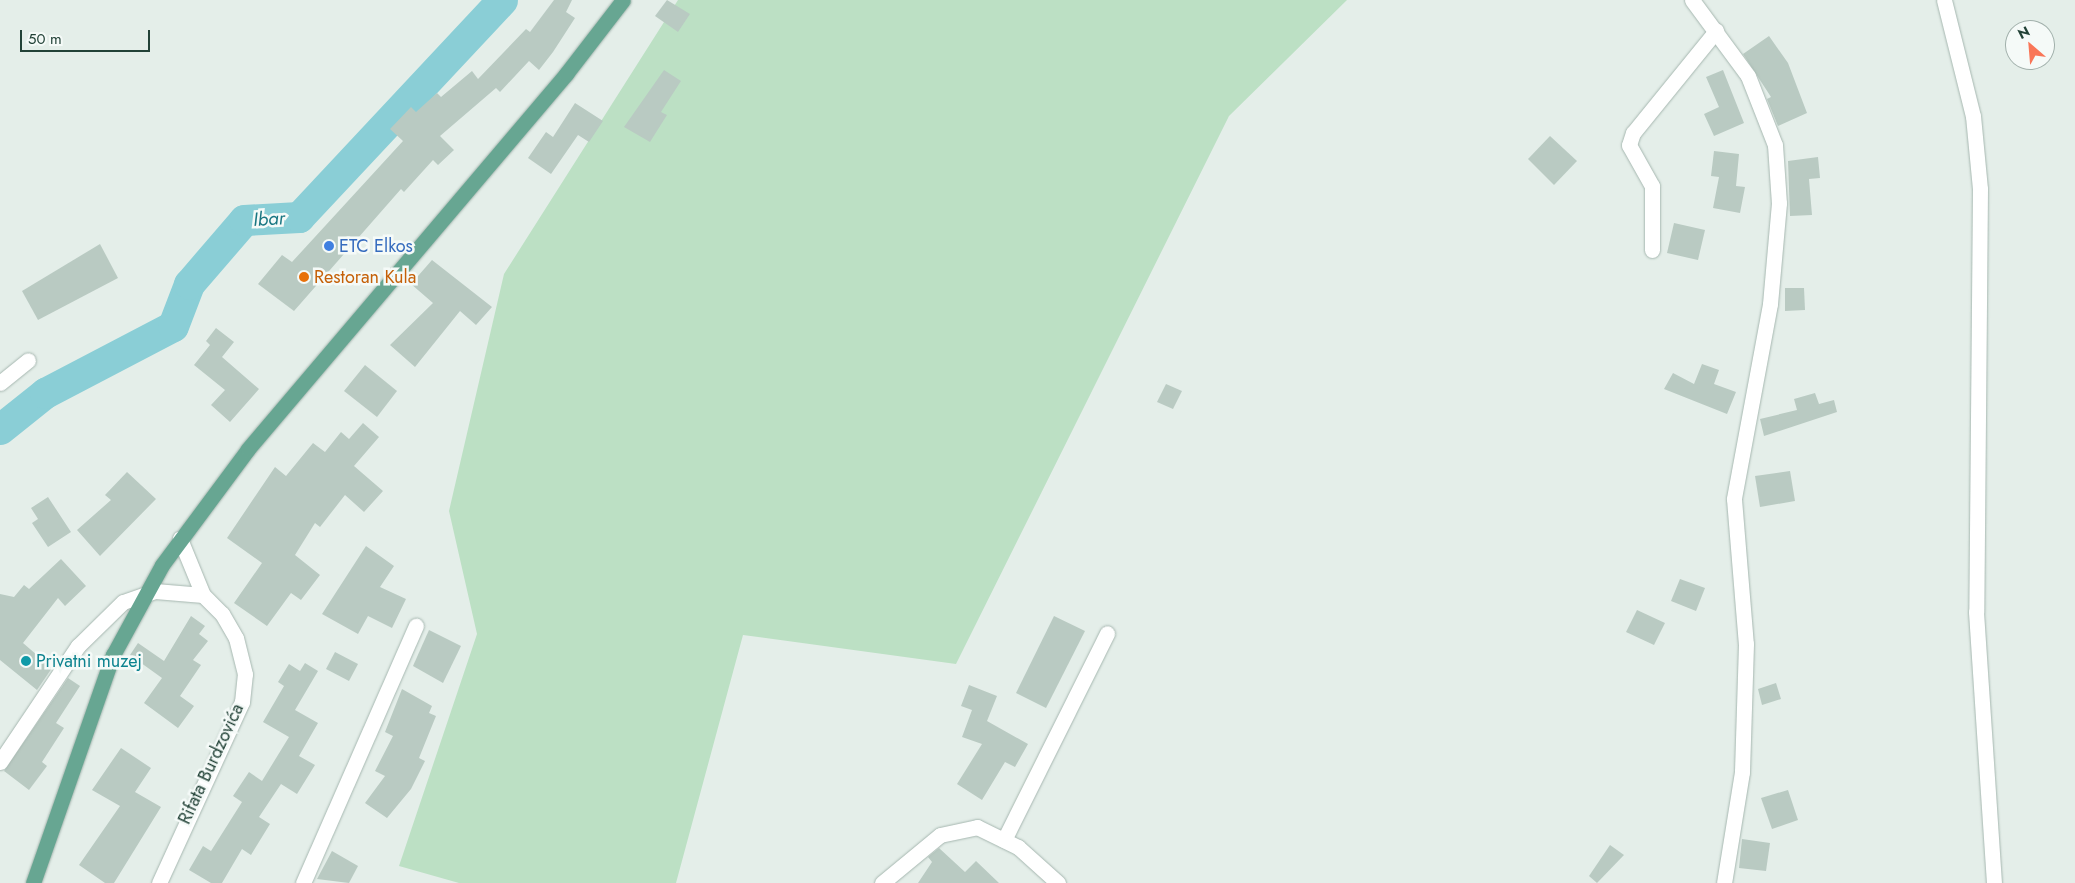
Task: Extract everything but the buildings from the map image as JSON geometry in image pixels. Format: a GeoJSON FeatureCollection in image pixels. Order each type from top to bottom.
{"type":"FeatureCollection","features":[{"type":"Feature","properties":{"kind":"main road"},"geometry":{"type":"LineString","coordinates":[[33,883],[110,663],[144,593],[180,539],[248,449],[566,74],[623,0]]}},
{"type":"Feature","properties":{"kind":"street"},"geometry":{"type":"LineString","coordinates":[[1692,0],[1748,76],[1775,146],[1779,203],[1770,304],[1734,499],[1746,644],[1742,772],[1724,883]]}},
{"type":"Feature","properties":{"kind":"street"},"geometry":{"type":"LineString","coordinates":[[1944,0],[1973,116],[1980,189],[1976,612],[1994,883]]}},
{"type":"Feature","properties":{"kind":"street"},"geometry":{"type":"LineString","coordinates":[[1652,250],[1652,186],[1645,169],[1633,160],[1629,145],[1633,133],[1716,31]]}},
{"type":"Feature","properties":{"kind":"street"},"geometry":{"type":"LineString","coordinates":[[0,383],[28,360]]}},
{"type":"Feature","properties":{"kind":"street","name":"Rifata Burdzovića"},"geometry":{"type":"LineString","coordinates":[[157,879],[242,702],[245,674],[236,638],[222,614],[203,595],[180,539]]}},
{"type":"Feature","properties":{"kind":"street"},"geometry":{"type":"LineString","coordinates":[[0,762],[78,646],[123,602],[144,593],[186,590],[203,595]]}},
{"type":"Feature","properties":{"kind":"street"},"geometry":{"type":"LineString","coordinates":[[303,883],[416,626]]}},
{"type":"Feature","properties":{"kind":"street"},"geometry":{"type":"LineString","coordinates":[[1004,840],[1107,633]]}},
{"type":"Feature","properties":{"kind":"street"},"geometry":{"type":"LineString","coordinates":[[882,883],[928,843],[953,830],[977,827],[1004,840],[1058,883]]}},
{"type":"Feature","properties":{"kind":"green space"},"geometry":{"type":"Polygon","coordinates":[[[678,0],[1347,0],[1229,116],[956,664],[743,635],[676,883],[459,883],[399,866],[477,634],[449,511],[504,274],[678,0]]]}},
{"type":"Feature","properties":{"kind":"waterway","name":"Ibar"},"geometry":{"type":"LineString","coordinates":[[0,429],[45,393],[173,326],[189,284],[244,220],[299,217],[502,0]]}},
{"type":"Feature","properties":{"kind":"place","name":"ETC Elkos"},"geometry":{"type":"Point","coordinates":[329,246]}},
{"type":"Feature","properties":{"kind":"place","name":"Restoran Kula"},"geometry":{"type":"Point","coordinates":[304,277]}},
{"type":"Feature","properties":{"kind":"place","name":"Privatni muzej"},"geometry":{"type":"Point","coordinates":[26,661]}}]}
